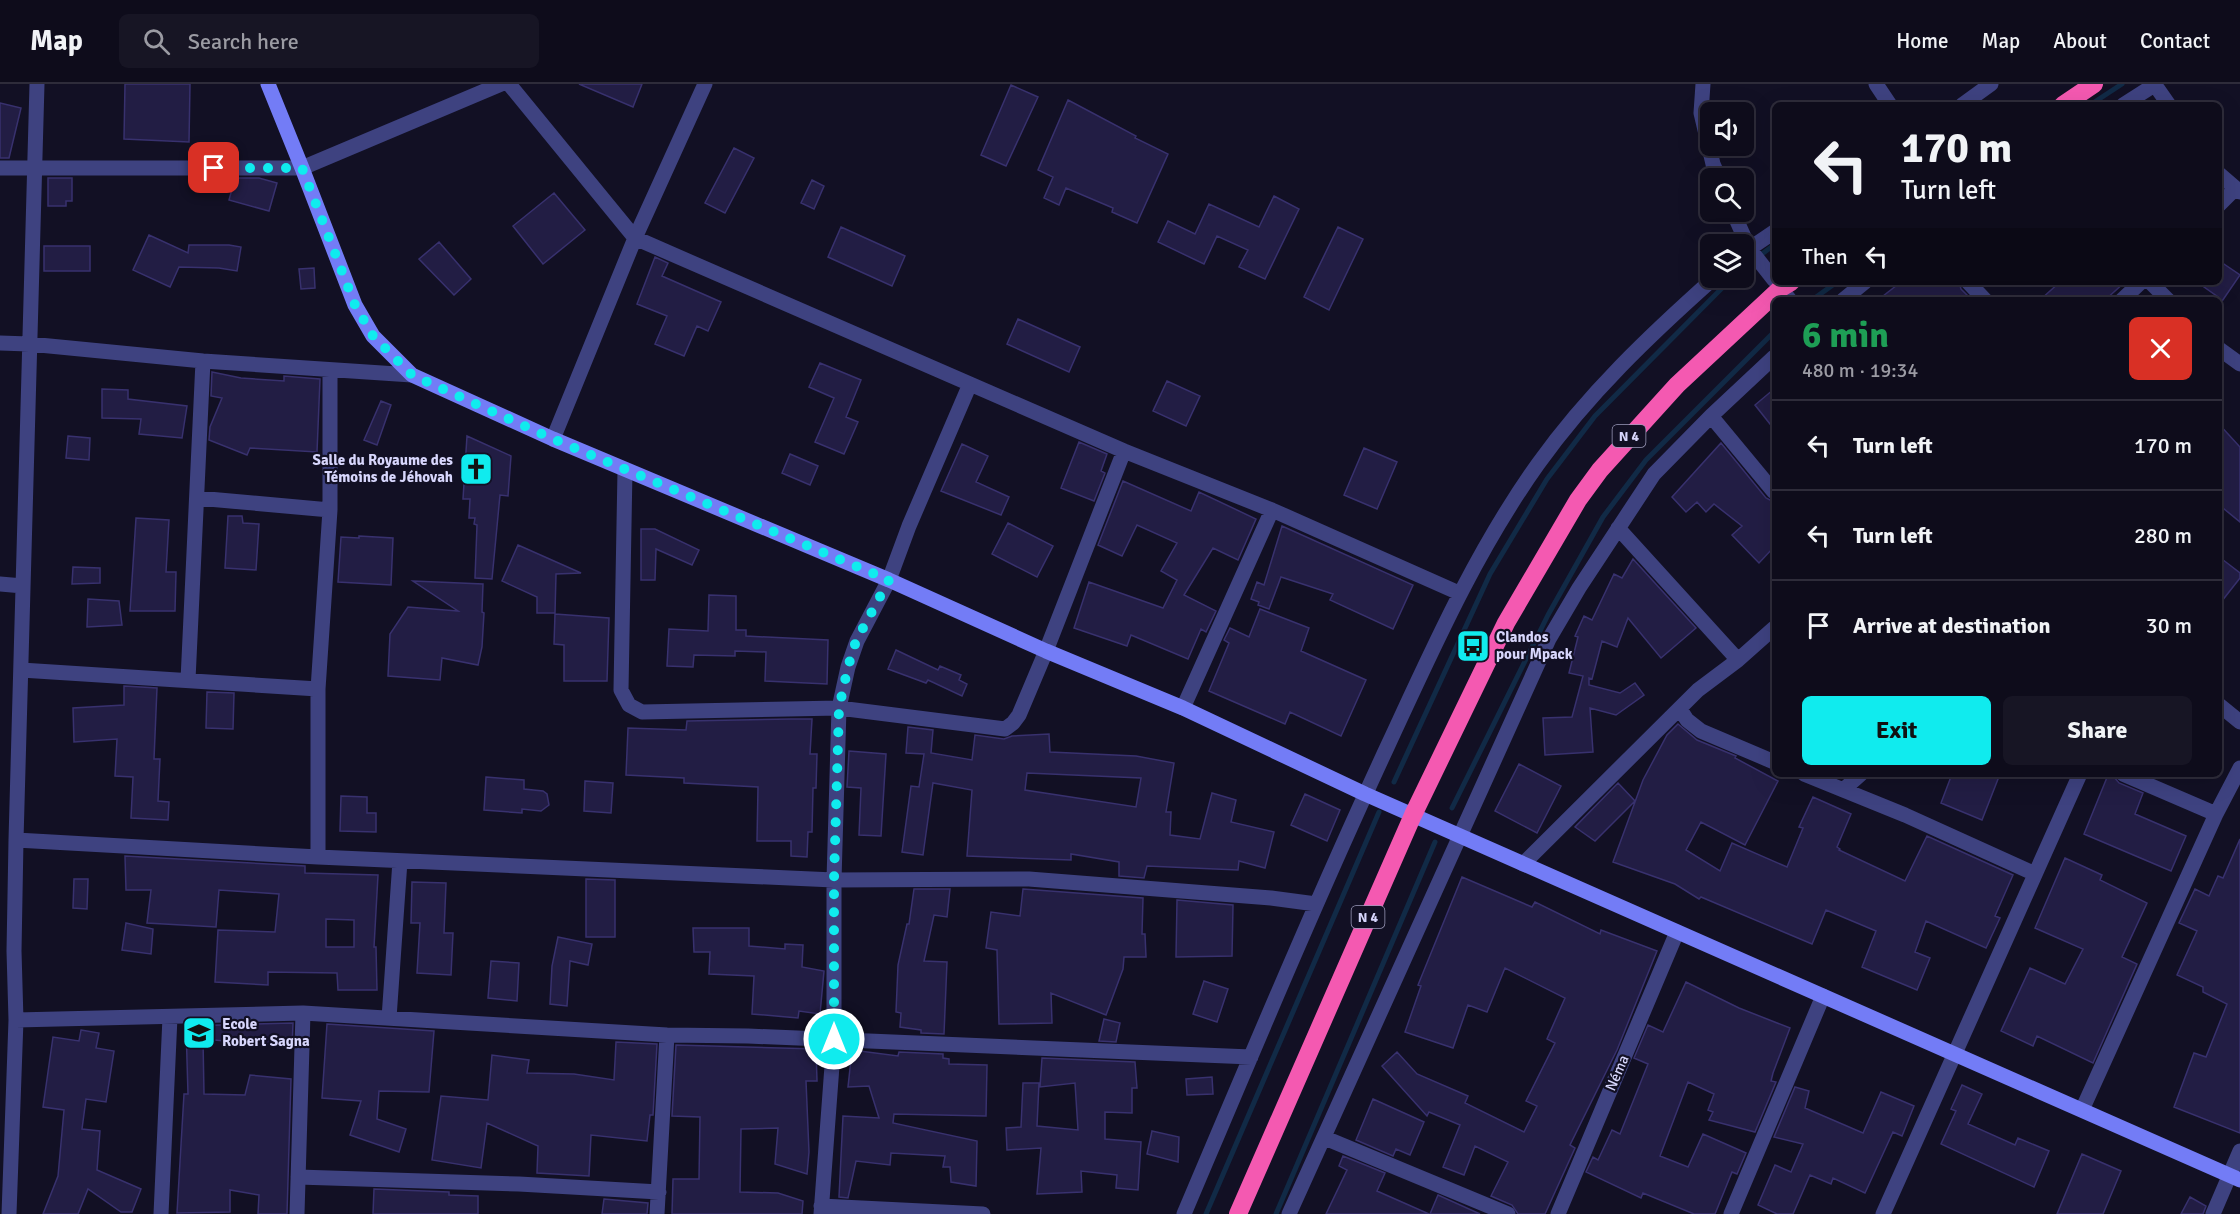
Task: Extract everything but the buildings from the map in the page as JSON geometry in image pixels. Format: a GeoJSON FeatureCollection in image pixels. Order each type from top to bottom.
{"type":"FeatureCollection","features":[{"type":"Feature","properties":{"kind":"highway"},"geometry":{"type":"LineString","coordinates":[[2067,102],[2094,84]]}},
{"type":"Feature","properties":{"kind":"highway","name":"N 4"},"geometry":{"type":"LineString","coordinates":[[1238,1214],[1413,815],[1506,623],[1578,500],[1600,470],[1657,405],[1782,287]]}},
{"type":"Feature","properties":{"kind":"main road"},"geometry":{"type":"LineString","coordinates":[[267,84],[355,305],[373,336],[412,375],[553,439],[889,580],[1046,651],[1183,708],[1365,794],[2235,1178]]}},
{"type":"Feature","properties":{"kind":"street"},"geometry":{"type":"LineString","coordinates":[[9,1214],[16,1020],[7,950],[16,840],[37,84]]}},
{"type":"Feature","properties":{"kind":"street"},"geometry":{"type":"LineString","coordinates":[[0,168],[302,168],[501,84]]}},
{"type":"Feature","properties":{"kind":"street"},"geometry":{"type":"LineString","coordinates":[[508,84],[635,238],[1124,451],[1272,510],[1459,593]]}},
{"type":"Feature","properties":{"kind":"street"},"geometry":{"type":"LineString","coordinates":[[553,439],[635,238],[705,84]]}},
{"type":"Feature","properties":{"kind":"street"},"geometry":{"type":"LineString","coordinates":[[1703,84],[1701,113],[1715,168]]}},
{"type":"Feature","properties":{"kind":"street"},"geometry":{"type":"LineString","coordinates":[[1876,84],[1888,102]]}},
{"type":"Feature","properties":{"kind":"street"},"geometry":{"type":"LineString","coordinates":[[1966,102],[1991,84]]}},
{"type":"Feature","properties":{"kind":"street"},"geometry":{"type":"LineString","coordinates":[[2128,102],[2156,84],[2167,102]]}},
{"type":"Feature","properties":{"kind":"street"},"geometry":{"type":"LineString","coordinates":[[2222,176],[2238,190],[2222,203]]}},
{"type":"Feature","properties":{"kind":"street"},"geometry":{"type":"LineString","coordinates":[[1754,246],[1772,233]]}},
{"type":"Feature","properties":{"kind":"street"},"geometry":{"type":"LineString","coordinates":[[1754,259],[1772,277]]}},
{"type":"Feature","properties":{"kind":"street"},"geometry":{"type":"LineString","coordinates":[[1847,297],[1861,285]]}},
{"type":"Feature","properties":{"kind":"street"},"geometry":{"type":"LineString","coordinates":[[1971,285],[1982,297]]}},
{"type":"Feature","properties":{"kind":"street"},"geometry":{"type":"LineString","coordinates":[[2125,297],[2138,285]]}},
{"type":"Feature","properties":{"kind":"street"},"geometry":{"type":"LineString","coordinates":[[2153,285],[2165,297]]}},
{"type":"Feature","properties":{"kind":"street"},"geometry":{"type":"LineString","coordinates":[[1184,1214],[1316,904],[1459,593],[1500,521],[1539,462],[1598,389],[1656,330],[1703,288]]}},
{"type":"Feature","properties":{"kind":"street"},"geometry":{"type":"LineString","coordinates":[[0,343],[330,371],[412,375]]}},
{"type":"Feature","properties":{"kind":"street"},"geometry":{"type":"LineString","coordinates":[[2222,351],[2240,364]]}},
{"type":"Feature","properties":{"kind":"street"},"geometry":{"type":"LineString","coordinates":[[1289,1214],[1549,639],[1579,588],[1654,474],[1772,359]]}},
{"type":"Feature","properties":{"kind":"street"},"geometry":{"type":"LineString","coordinates":[[188,680],[203,361]]}},
{"type":"Feature","properties":{"kind":"street"},"geometry":{"type":"LineString","coordinates":[[318,857],[318,689],[330,510],[330,371]]}},
{"type":"Feature","properties":{"kind":"street"},"geometry":{"type":"LineString","coordinates":[[970,384],[909,526],[889,580],[856,641],[839,708],[834,880],[834,1039],[821,1210],[982,1214]]}},
{"type":"Feature","properties":{"kind":"street"},"geometry":{"type":"LineString","coordinates":[[1711,416],[1772,490]]}},
{"type":"Feature","properties":{"kind":"street"},"geometry":{"type":"LineString","coordinates":[[625,470],[621,690],[629,705],[642,712],[839,708],[1005,729],[1018,716],[1046,651],[1124,451]]}},
{"type":"Feature","properties":{"kind":"street"},"geometry":{"type":"LineString","coordinates":[[197,498],[330,510]]}},
{"type":"Feature","properties":{"kind":"street"},"geometry":{"type":"LineString","coordinates":[[1183,708],[1272,510]]}},
{"type":"Feature","properties":{"kind":"street"},"geometry":{"type":"LineString","coordinates":[[1618,528],[1738,660]]}},
{"type":"Feature","properties":{"kind":"street"},"geometry":{"type":"LineString","coordinates":[[0,584],[23,586]]}},
{"type":"Feature","properties":{"kind":"street"},"geometry":{"type":"LineString","coordinates":[[1523,864],[1698,690],[1738,660],[1772,630]]}},
{"type":"Feature","properties":{"kind":"street"},"geometry":{"type":"LineString","coordinates":[[21,670],[318,689]]}},
{"type":"Feature","properties":{"kind":"street"},"geometry":{"type":"LineString","coordinates":[[2222,707],[2240,722]]}},
{"type":"Feature","properties":{"kind":"street"},"geometry":{"type":"LineString","coordinates":[[1680,709],[1687,720],[1701,731],[1772,761]]}},
{"type":"Feature","properties":{"kind":"street"},"geometry":{"type":"LineString","coordinates":[[2082,1110],[2216,814],[2240,768]]}},
{"type":"Feature","properties":{"kind":"street"},"geometry":{"type":"LineString","coordinates":[[1811,777],[1905,815],[2035,874]]}},
{"type":"Feature","properties":{"kind":"street"},"geometry":{"type":"LineString","coordinates":[[1843,790],[1858,777]]}},
{"type":"Feature","properties":{"kind":"street"},"geometry":{"type":"LineString","coordinates":[[1883,1214],[2079,777]]}},
{"type":"Feature","properties":{"kind":"street"},"geometry":{"type":"LineString","coordinates":[[2130,777],[2216,814]]}},
{"type":"Feature","properties":{"kind":"street"},"geometry":{"type":"LineString","coordinates":[[16,840],[318,857],[834,880],[1029,879],[1271,898],[1316,904]]}},
{"type":"Feature","properties":{"kind":"street"},"geometry":{"type":"LineString","coordinates":[[389,1018],[400,861]]}},
{"type":"Feature","properties":{"kind":"street","name":"Néma"},"geometry":{"type":"LineString","coordinates":[[1558,1214],[1677,932]]}},
{"type":"Feature","properties":{"kind":"street"},"geometry":{"type":"LineString","coordinates":[[1731,1214],[1823,996]]}},
{"type":"Feature","properties":{"kind":"street"},"geometry":{"type":"LineString","coordinates":[[16,1020],[303,1013],[667,1035],[834,1039],[1251,1057]]}},
{"type":"Feature","properties":{"kind":"street"},"geometry":{"type":"LineString","coordinates":[[297,1214],[303,1013]]}},
{"type":"Feature","properties":{"kind":"street"},"geometry":{"type":"LineString","coordinates":[[161,1214],[170,1017]]}},
{"type":"Feature","properties":{"kind":"street"},"geometry":{"type":"LineString","coordinates":[[657,1214],[667,1035]]}},
{"type":"Feature","properties":{"kind":"street"},"geometry":{"type":"LineString","coordinates":[[1325,1138],[1508,1214]]}},
{"type":"Feature","properties":{"kind":"street"},"geometry":{"type":"LineString","coordinates":[[2213,1214],[2235,1178],[2240,1151]]}},
{"type":"Feature","properties":{"kind":"street"},"geometry":{"type":"LineString","coordinates":[[298,1177],[519,1184],[658,1192]]}},
{"type":"Feature","properties":{"kind":"waterway"},"geometry":{"type":"LineString","coordinates":[[2095,102],[2122,84]]}},
{"type":"Feature","properties":{"kind":"waterway"},"geometry":{"type":"LineString","coordinates":[[1754,260],[1772,246]]}},
{"type":"Feature","properties":{"kind":"waterway"},"geometry":{"type":"LineString","coordinates":[[1816,297],[1833,285]]}},
{"type":"Feature","properties":{"kind":"waterway"},"geometry":{"type":"LineString","coordinates":[[1394,782],[1490,574],[1547,479],[1595,416],[1722,288]]}},
{"type":"Feature","properties":{"kind":"waterway"},"geometry":{"type":"LineString","coordinates":[[1452,808],[1548,615],[1603,517],[1646,460],[1772,334]]}},
{"type":"Feature","properties":{"kind":"waterway"},"geometry":{"type":"LineString","coordinates":[[1206,1214],[1379,812]]}},
{"type":"Feature","properties":{"kind":"waterway"},"geometry":{"type":"LineString","coordinates":[[1276,1214],[1435,842]]}},
{"type":"Feature","properties":{"kind":"place","name":"Salle du Royaume des Témoins de Jéhovah"},"geometry":{"type":"Point","coordinates":[476,469]}},
{"type":"Feature","properties":{"kind":"place","name":"Clandos pour Mpack"},"geometry":{"type":"Point","coordinates":[1473,646]}},
{"type":"Feature","properties":{"kind":"place","name":"Ecole Robert Sagna"},"geometry":{"type":"Point","coordinates":[199,1033]}},
{"type":"Feature","properties":{"kind":"route"},"geometry":{"type":"LineString","coordinates":[[214,168],[302,168],[355,305],[373,336],[412,375],[553,439],[889,580],[856,641],[839,708],[834,880],[834,1039]]}}]}
